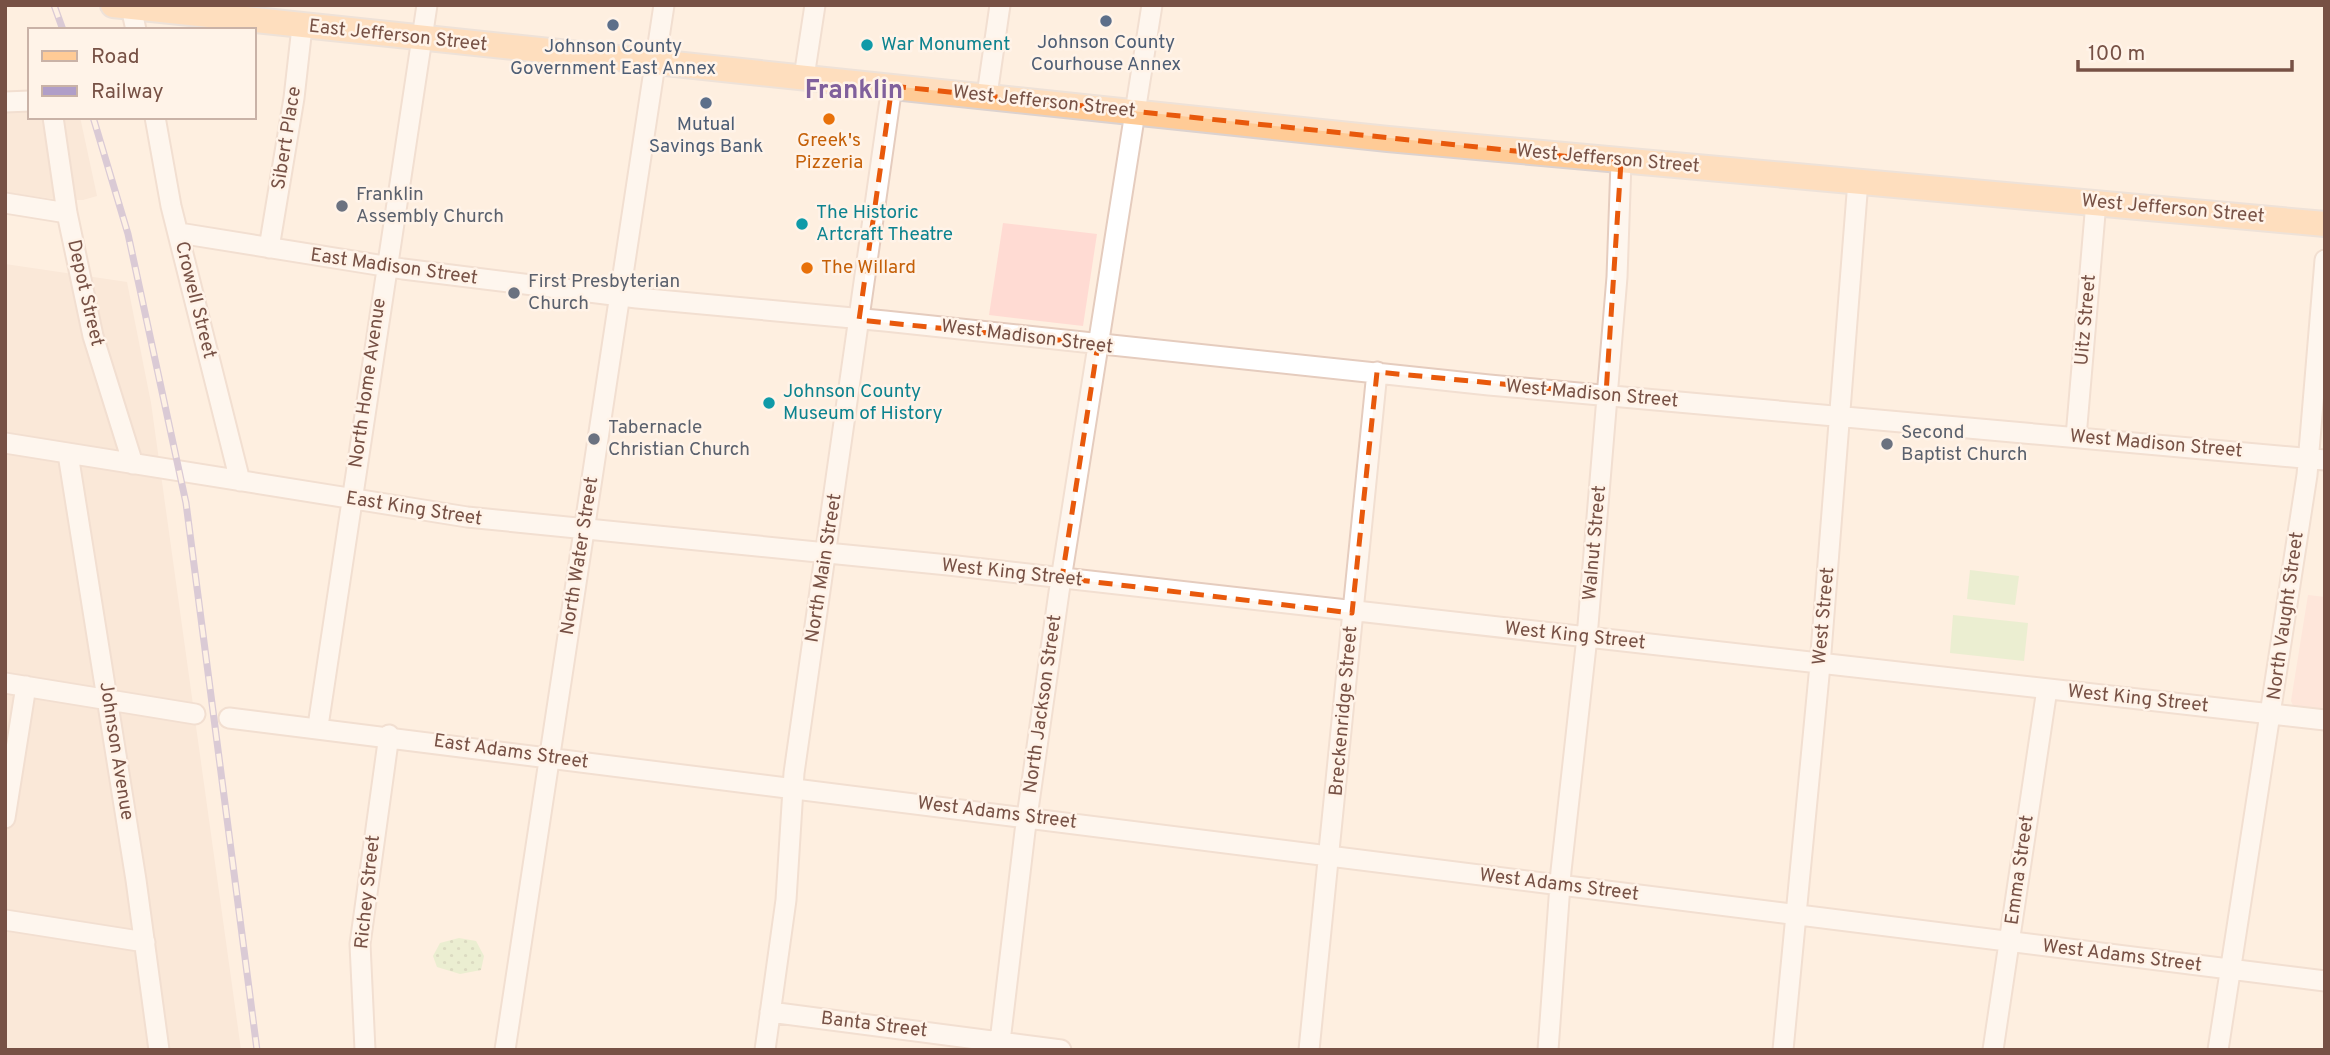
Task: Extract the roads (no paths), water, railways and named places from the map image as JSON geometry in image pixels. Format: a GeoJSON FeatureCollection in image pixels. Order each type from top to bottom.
{"type":"FeatureCollection","features":[{"type":"Feature","properties":{"kind":"main road","name":"East Jefferson Street"},"geometry":{"type":"LineString","coordinates":[[127,14],[302,27],[892,86]]}},
{"type":"Feature","properties":{"kind":"main road","name":"West Jefferson Street"},"geometry":{"type":"LineString","coordinates":[[892,86],[1622,162],[2325,224]]}},
{"type":"Feature","properties":{"kind":"street","name":"North Home Avenue"},"geometry":{"type":"LineString","coordinates":[[318,726],[385,266],[427,5]]}},
{"type":"Feature","properties":{"kind":"street","name":"North Water Street"},"geometry":{"type":"LineString","coordinates":[[505,1050],[664,5]]}},
{"type":"Feature","properties":{"kind":"street"},"geometry":{"type":"LineString","coordinates":[[804,77],[815,5]]}},
{"type":"Feature","properties":{"kind":"street"},"geometry":{"type":"LineString","coordinates":[[987,95],[1000,5]]}},
{"type":"Feature","properties":{"kind":"street","name":"North Jackson Street"},"geometry":{"type":"LineString","coordinates":[[1000,1046],[1027,817],[1152,5]]}},
{"type":"Feature","properties":{"kind":"street","name":"Sibert Place"},"geometry":{"type":"LineString","coordinates":[[269,248],[294,98],[302,27]]}},
{"type":"Feature","properties":{"kind":"street","name":"North Main Street"},"geometry":{"type":"LineString","coordinates":[[765,1050],[788,888],[793,787],[892,86]]}},
{"type":"Feature","properties":{"kind":"street"},"geometry":{"type":"LineString","coordinates":[[5,102],[28,102]]}},
{"type":"Feature","properties":{"kind":"street","name":"Depot Street"},"geometry":{"type":"LineString","coordinates":[[53,119],[67,213],[93,336],[133,464]]}},
{"type":"Feature","properties":{"kind":"street","name":"Crowell Street"},"geometry":{"type":"LineString","coordinates":[[155,119],[179,233],[240,481]]}},
{"type":"Feature","properties":{"kind":"street","name":"Walnut Street"},"geometry":{"type":"LineString","coordinates":[[1548,1050],[1560,885],[1587,637],[1617,277],[1622,162]]}},
{"type":"Feature","properties":{"kind":"street","name":"West Street"},"geometry":{"type":"LineString","coordinates":[[1783,1050],[1820,665],[1858,181]]}},
{"type":"Feature","properties":{"kind":"street","name":"Uitz Street"},"geometry":{"type":"LineString","coordinates":[[2076,437],[2096,202]]}},
{"type":"Feature","properties":{"kind":"street"},"geometry":{"type":"LineString","coordinates":[[5,203],[67,213]]}},
{"type":"Feature","properties":{"kind":"street","name":"East Madison Street"},"geometry":{"type":"LineString","coordinates":[[179,233],[385,266],[618,296],[859,320]]}},
{"type":"Feature","properties":{"kind":"street","name":"North Vaught Street"},"geometry":{"type":"LineString","coordinates":[[2218,1050],[2272,714],[2317,459],[2325,260]]}},
{"type":"Feature","properties":{"kind":"street","name":"West Madison Street"},"geometry":{"type":"LineString","coordinates":[[859,320],[1606,394],[2317,459]]}},
{"type":"Feature","properties":{"kind":"street","name":"Breckenridge Street"},"geometry":{"type":"LineString","coordinates":[[1310,1050],[1377,372]]}},
{"type":"Feature","properties":{"kind":"street","name":"East King Street"},"geometry":{"type":"LineString","coordinates":[[5,443],[467,517],[825,553]]}},
{"type":"Feature","properties":{"kind":"street","name":"Johnson Avenue"},"geometry":{"type":"LineString","coordinates":[[68,454],[145,942],[159,1050]]}},
{"type":"Feature","properties":{"kind":"street","name":"West King Street"},"geometry":{"type":"LineString","coordinates":[[825,553],[2325,720]]}},
{"type":"Feature","properties":{"kind":"street"},"geometry":{"type":"LineString","coordinates":[[5,683],[195,714]]}},
{"type":"Feature","properties":{"kind":"street"},"geometry":{"type":"LineString","coordinates":[[5,818],[26,686]]}},
{"type":"Feature","properties":{"kind":"street","name":"Emma Street"},"geometry":{"type":"LineString","coordinates":[[1993,1050],[2047,689]]}},
{"type":"Feature","properties":{"kind":"street","name":"East Adams Street"},"geometry":{"type":"LineString","coordinates":[[229,718],[318,726],[793,787]]}},
{"type":"Feature","properties":{"kind":"street","name":"Richey Street"},"geometry":{"type":"LineString","coordinates":[[365,1050],[360,944],[389,736]]}},
{"type":"Feature","properties":{"kind":"street","name":"West Adams Street"},"geometry":{"type":"LineString","coordinates":[[793,787],[2325,981]]}},
{"type":"Feature","properties":{"kind":"street"},"geometry":{"type":"LineString","coordinates":[[5,920],[145,942]]}},
{"type":"Feature","properties":{"kind":"street","name":"Banta Street"},"geometry":{"type":"LineString","coordinates":[[770,1012],[1000,1046],[1061,1050]]}},
{"type":"Feature","properties":{"kind":"railway"},"geometry":{"type":"LineString","coordinates":[[54,5],[62,28]]}},
{"type":"Feature","properties":{"kind":"railway"},"geometry":{"type":"LineString","coordinates":[[94,119],[128,234],[186,503],[257,1050]]}},
{"type":"Feature","properties":{"kind":"place","name":"Johnson County Courhouse Annex"},"geometry":{"type":"Point","coordinates":[1106,21]}},
{"type":"Feature","properties":{"kind":"place","name":"Johnson County Government East Annex"},"geometry":{"type":"Point","coordinates":[613,25]}},
{"type":"Feature","properties":{"kind":"place","name":"War Monument"},"geometry":{"type":"Point","coordinates":[867,45]}},
{"type":"Feature","properties":{"kind":"place","name":"Mutual Savings Bank"},"geometry":{"type":"Point","coordinates":[706,103]}},
{"type":"Feature","properties":{"kind":"place","name":"Greek's Pizzeria"},"geometry":{"type":"Point","coordinates":[829,119]}},
{"type":"Feature","properties":{"kind":"place","name":"Franklin Assembly Church"},"geometry":{"type":"Point","coordinates":[342,206]}},
{"type":"Feature","properties":{"kind":"place","name":"The Historic Artcraft Theatre"},"geometry":{"type":"Point","coordinates":[802,224]}},
{"type":"Feature","properties":{"kind":"place","name":"The Willard"},"geometry":{"type":"Point","coordinates":[807,268]}},
{"type":"Feature","properties":{"kind":"place","name":"First Presbyterian Church"},"geometry":{"type":"Point","coordinates":[514,293]}},
{"type":"Feature","properties":{"kind":"place","name":"Johnson County Museum of History"},"geometry":{"type":"Point","coordinates":[769,403]}},
{"type":"Feature","properties":{"kind":"place","name":"Tabernacle Christian Church"},"geometry":{"type":"Point","coordinates":[594,439]}},
{"type":"Feature","properties":{"kind":"place","name":"Second Baptist Church"},"geometry":{"type":"Point","coordinates":[1887,444]}},
{"type":"Feature","properties":{"kind":"district","name":"Franklin"},"geometry":{"type":"Point","coordinates":[854,91]}}]}
